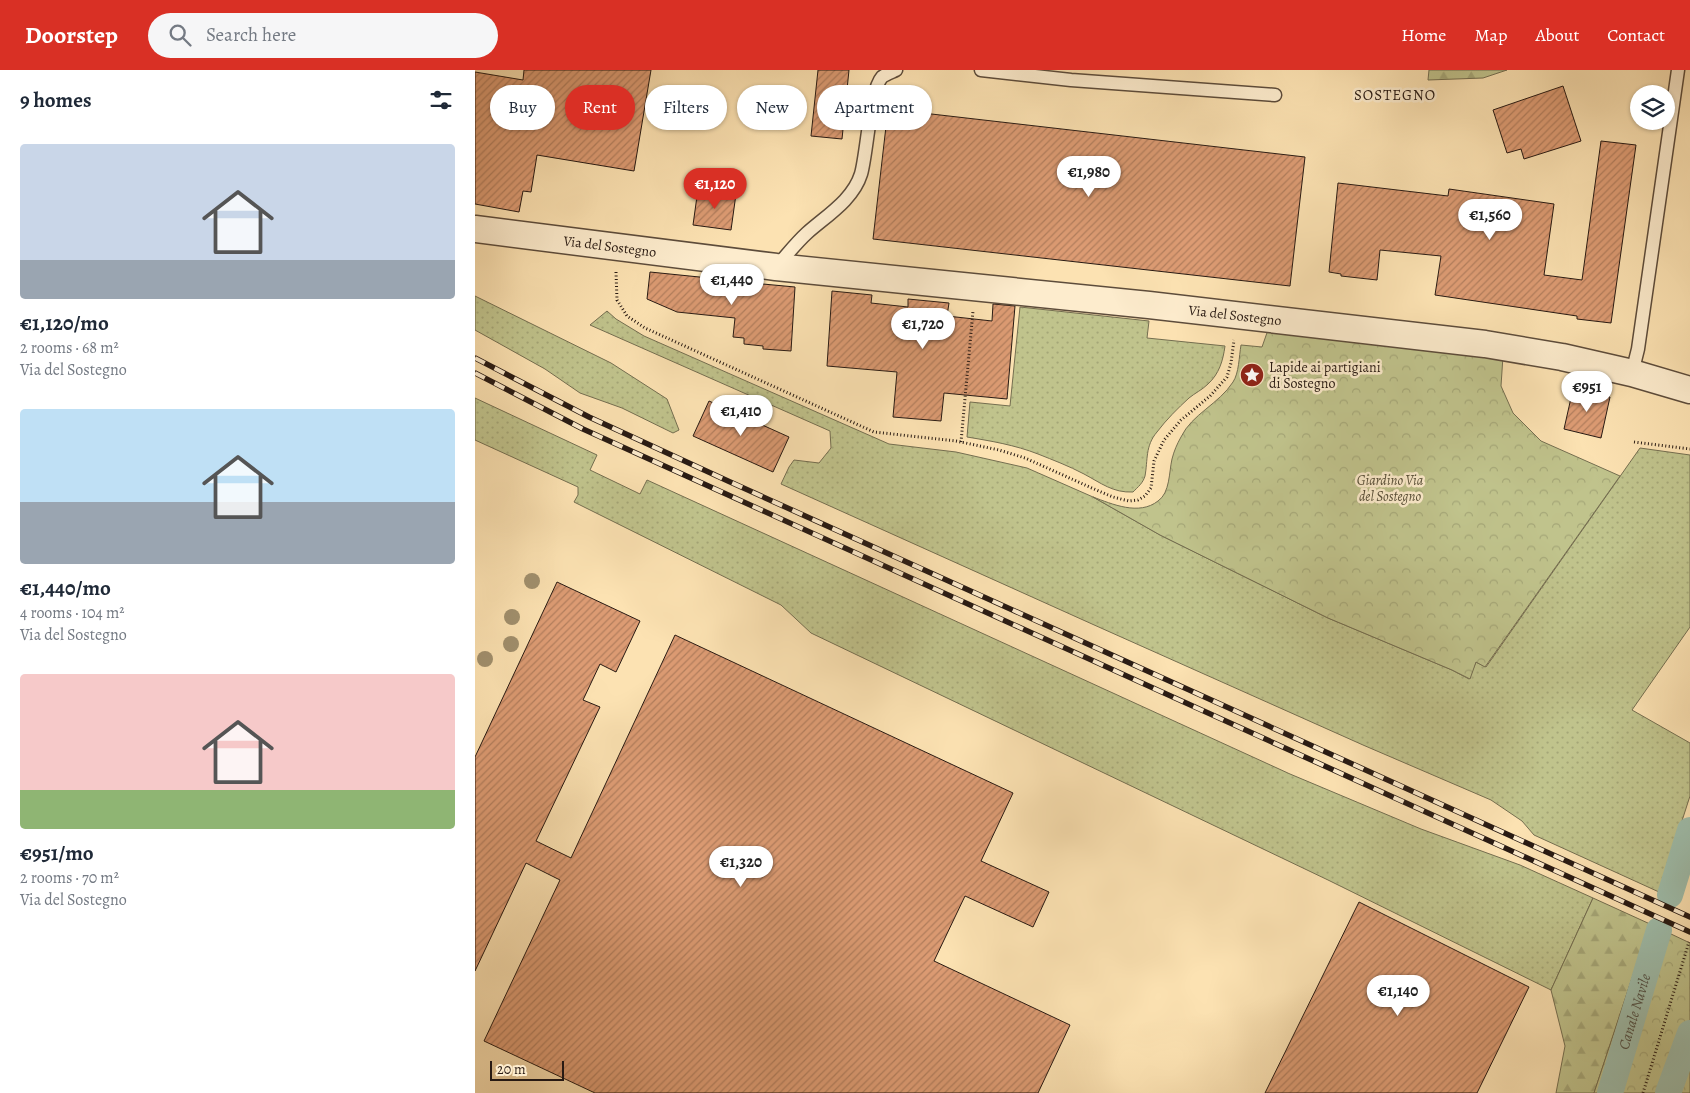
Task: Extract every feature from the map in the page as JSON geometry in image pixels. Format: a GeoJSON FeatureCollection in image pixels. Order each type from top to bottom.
{"type":"FeatureCollection","features":[{"type":"Feature","properties":{"kind":"street","name":"Via del Sostegno"},"geometry":{"type":"LineString","coordinates":[[475,229],[776,267],[1139,304],[1467,342],[1562,357],[1632,372],[1690,390]]}},
{"type":"Feature","properties":{"kind":"lane"},"geometry":{"type":"LineString","coordinates":[[776,267],[805,234],[840,205],[855,188],[861,177],[864,164],[875,91],[883,77],[896,70]]}},
{"type":"Feature","properties":{"kind":"lane"},"geometry":{"type":"LineString","coordinates":[[981,70],[1071,80],[1275,95]]}},
{"type":"Feature","properties":{"kind":"lane"},"geometry":{"type":"LineString","coordinates":[[1632,372],[1638,350],[1678,70]]}},
{"type":"Feature","properties":{"kind":"path"},"geometry":{"type":"LineString","coordinates":[[615,269],[617,300],[627,316],[645,328],[874,432],[974,444],[1025,458],[1113,497],[1129,501],[1138,500],[1145,496],[1151,488],[1154,461],[1164,440],[1181,420],[1210,396],[1227,377],[1236,331]]}},
{"type":"Feature","properties":{"kind":"path"},"geometry":{"type":"LineString","coordinates":[[961,442],[974,307]]}},
{"type":"Feature","properties":{"kind":"path"},"geometry":{"type":"LineString","coordinates":[[1634,442],[1690,449]]}},
{"type":"Feature","properties":{"kind":"path"},"geometry":{"type":"LineString","coordinates":[[1643,1093],[1689,942]]}},
{"type":"Feature","properties":{"kind":"green space"},"geometry":{"type":"Polygon","coordinates":[[[1429,70],[1507,70],[1483,78],[1428,80],[1429,70]]]}},
{"type":"Feature","properties":{"kind":"green space"},"geometry":{"type":"Polygon","coordinates":[[[475,296],[611,363],[667,399],[679,430],[673,433],[622,408],[580,393],[545,369],[475,330],[475,296]]]}},
{"type":"Feature","properties":{"kind":"green space"},"geometry":{"type":"Polygon","coordinates":[[[1020,307],[1149,321],[1147,338],[1225,346],[1220,367],[1212,380],[1189,398],[1153,437],[1150,443],[1145,476],[1133,492],[1113,489],[1073,468],[1029,451],[967,437],[970,402],[1010,406],[1020,307]]]}},
{"type":"Feature","properties":{"kind":"green space"},"geometry":{"type":"Polygon","coordinates":[[[607,311],[616,319],[644,336],[889,444],[956,452],[1027,468],[1093,497],[1160,535],[1328,618],[1452,670],[1469,679],[1476,662],[1486,667],[1640,448],[1690,455],[1690,627],[1632,710],[1690,743],[1690,796],[1659,892],[1534,835],[1522,821],[1491,800],[1363,745],[781,484],[794,460],[819,463],[831,448],[830,431],[590,325],[607,311]]]}},
{"type":"Feature","properties":{"kind":"green space","name":"Giardino Via del Sostegno"},"geometry":{"type":"Polygon","coordinates":[[[1269,327],[1503,356],[1501,386],[1513,413],[1541,441],[1620,476],[1485,667],[1476,662],[1470,679],[1328,618],[1160,535],[1093,497],[1117,505],[1134,508],[1143,508],[1158,501],[1167,488],[1172,459],[1178,442],[1186,429],[1199,415],[1221,397],[1233,382],[1238,370],[1241,345],[1262,347],[1269,327]]]}},
{"type":"Feature","properties":{"kind":"green space"},"geometry":{"type":"Polygon","coordinates":[[[475,398],[597,455],[590,470],[640,494],[647,480],[1290,774],[1421,829],[1520,865],[1593,898],[1551,990],[1328,880],[811,633],[781,605],[574,502],[578,495],[578,487],[475,440],[475,398]]]}},
{"type":"Feature","properties":{"kind":"green space"},"geometry":{"type":"Polygon","coordinates":[[[1593,898],[1650,924],[1594,1093],[1556,1093],[1565,1046],[1551,990],[1593,898]]]}},
{"type":"Feature","properties":{"kind":"green space"},"geometry":{"type":"Polygon","coordinates":[[[1650,924],[1690,943],[1690,1093],[1594,1093],[1650,924]]]}},
{"type":"Feature","properties":{"kind":"building"},"geometry":{"type":"Polygon","coordinates":[[[524,70],[651,70],[648,85],[645,85],[645,106],[634,171],[537,155],[531,192],[523,191],[519,212],[475,204],[475,72],[523,80],[524,70]]]}},
{"type":"Feature","properties":{"kind":"building"},"geometry":{"type":"Polygon","coordinates":[[[818,70],[849,70],[847,85],[817,85],[817,130],[843,130],[842,139],[811,136],[818,70]]]}},
{"type":"Feature","properties":{"kind":"building"},"geometry":{"type":"Polygon","coordinates":[[[1563,86],[1581,141],[1524,159],[1521,149],[1507,153],[1493,110],[1563,86]]]}},
{"type":"Feature","properties":{"kind":"building"},"geometry":{"type":"Polygon","coordinates":[[[932,114],[1305,157],[1290,286],[873,239],[886,130],[932,130],[932,114]]]}},
{"type":"Feature","properties":{"kind":"building"},"geometry":{"type":"Polygon","coordinates":[[[1601,141],[1636,145],[1611,323],[1577,319],[1577,316],[1435,295],[1441,256],[1380,250],[1377,280],[1341,276],[1341,274],[1329,272],[1338,183],[1448,196],[1449,189],[1554,204],[1544,275],[1582,280],[1601,141]]]}},
{"type":"Feature","properties":{"kind":"building"},"geometry":{"type":"Polygon","coordinates":[[[698,189],[736,194],[731,230],[693,225],[698,189]]]}},
{"type":"Feature","properties":{"kind":"building"},"geometry":{"type":"Polygon","coordinates":[[[650,272],[719,279],[719,283],[752,283],[795,287],[791,351],[763,349],[763,346],[744,344],[744,338],[733,337],[735,318],[677,312],[647,299],[650,272]]]}},
{"type":"Feature","properties":{"kind":"building"},"geometry":{"type":"Polygon","coordinates":[[[832,291],[872,295],[871,303],[908,307],[908,299],[949,303],[947,316],[992,321],[993,304],[1015,306],[1007,399],[944,393],[941,421],[893,417],[897,372],[827,366],[832,291]]]}},
{"type":"Feature","properties":{"kind":"building"},"geometry":{"type":"Polygon","coordinates":[[[1573,389],[1610,397],[1601,438],[1564,429],[1573,389]]]}},
{"type":"Feature","properties":{"kind":"building"},"geometry":{"type":"Polygon","coordinates":[[[709,401],[789,437],[773,472],[693,436],[709,401]]]}},
{"type":"Feature","properties":{"kind":"building"},"geometry":{"type":"Polygon","coordinates":[[[557,582],[640,621],[616,672],[600,664],[583,700],[600,707],[536,841],[571,858],[675,635],[1013,793],[981,861],[1049,892],[1033,927],[965,896],[934,961],[1070,1025],[1038,1093],[595,1093],[484,1041],[560,880],[526,863],[475,971],[475,757],[557,582]]]}},
{"type":"Feature","properties":{"kind":"building"},"geometry":{"type":"Polygon","coordinates":[[[1359,902],[1529,987],[1477,1093],[1265,1093],[1359,902]]]}},
{"type":"Feature","properties":{"kind":"waterway","name":"Canale Navile"},"geometry":{"type":"LineString","coordinates":[[1670,895],[1690,830]]}},
{"type":"Feature","properties":{"kind":"waterway","name":"Canale Navile"},"geometry":{"type":"LineString","coordinates":[[1610,1093],[1659,930]]}},
{"type":"Feature","properties":{"kind":"waterway","name":"Canale Navile"},"geometry":{"type":"LineString","coordinates":[[1668,1093],[1690,1033]]}},
{"type":"Feature","properties":{"kind":"railway"},"geometry":{"type":"LineString","coordinates":[[475,358],[589,417],[728,481],[1690,917]]}},
{"type":"Feature","properties":{"kind":"railway"},"geometry":{"type":"LineString","coordinates":[[475,373],[583,429],[1690,932]]}},
{"type":"Feature","properties":{"kind":"place","name":"Lapide ai partigiani di Sostegno"},"geometry":{"type":"Point","coordinates":[1252,375]}},
{"type":"Feature","properties":{"kind":"district","name":"SOSTEGNO"},"geometry":{"type":"Point","coordinates":[1395,95]}}]}
